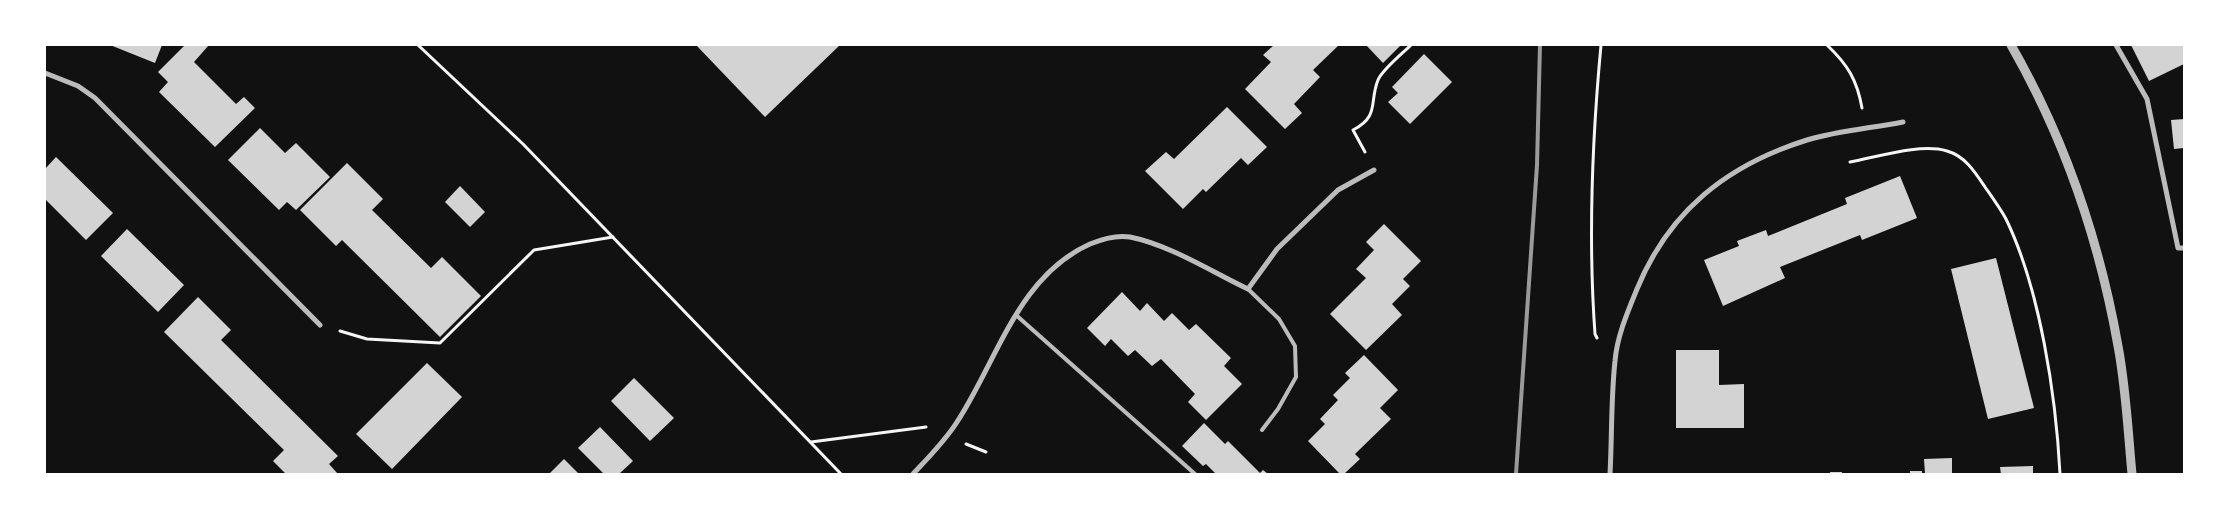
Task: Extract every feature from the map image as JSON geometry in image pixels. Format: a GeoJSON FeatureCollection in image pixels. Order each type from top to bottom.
{"type":"FeatureCollection","features":[{"type":"Feature","properties":{"kind":"street"},"geometry":{"type":"LineString","coordinates":[[2011,45],[2037,91],[2072,171],[2097,248],[2118,347],[2132,474]]}},
{"type":"Feature","properties":{"kind":"street"},"geometry":{"type":"LineString","coordinates":[[2116,45],[2148,99],[2178,248],[2184,248]]}},
{"type":"Feature","properties":{"kind":"street"},"geometry":{"type":"LineString","coordinates":[[45,72],[78,86],[95,98],[320,325]]}},
{"type":"Feature","properties":{"kind":"street"},"geometry":{"type":"LineString","coordinates":[[1610,474],[1615,360],[1626,316],[1644,271],[1666,234],[1702,194],[1740,168],[1807,140],[1903,122]]}},
{"type":"Feature","properties":{"kind":"street"},"geometry":{"type":"LineString","coordinates":[[913,474],[956,423],[1016,315],[1047,272],[1075,251],[1102,239],[1129,237],[1158,246],[1248,289],[1277,249],[1338,190],[1374,170]]}},
{"type":"Feature","properties":{"kind":"lane"},"geometry":{"type":"LineString","coordinates":[[1248,289],[1279,319],[1295,346],[1296,377],[1278,409],[1262,430]]}},
{"type":"Feature","properties":{"kind":"lane"},"geometry":{"type":"LineString","coordinates":[[1016,315],[1195,474]]}},
{"type":"Feature","properties":{"kind":"path"},"geometry":{"type":"LineString","coordinates":[[418,45],[523,144],[842,474]]}},
{"type":"Feature","properties":{"kind":"path"},"geometry":{"type":"LineString","coordinates":[[1374,170],[1353,130],[1364,124],[1373,110],[1378,79],[1411,45]]}},
{"type":"Feature","properties":{"kind":"path"},"geometry":{"type":"LineString","coordinates":[[1601,45],[1592,173],[1591,285],[1595,334],[1615,360]]}},
{"type":"Feature","properties":{"kind":"path"},"geometry":{"type":"LineString","coordinates":[[1827,45],[1841,59],[1858,85],[1866,129]]}},
{"type":"Feature","properties":{"kind":"path"},"geometry":{"type":"LineString","coordinates":[[1850,162],[1929,148],[1948,151],[1961,158],[1973,169],[2005,218],[2034,296],[2058,435],[2060,474]]}},
{"type":"Feature","properties":{"kind":"path"},"geometry":{"type":"LineString","coordinates":[[320,325],[367,339],[440,343],[534,250],[614,237]]}},
{"type":"Feature","properties":{"kind":"path"},"geometry":{"type":"LineString","coordinates":[[811,442],[956,423]]}},
{"type":"Feature","properties":{"kind":"building"},"geometry":{"type":"Polygon","coordinates":[[[110,45],[162,45],[155,63],[110,45]]]}},
{"type":"Feature","properties":{"kind":"building"},"geometry":{"type":"Polygon","coordinates":[[[185,45],[209,45],[194,62],[236,104],[244,97],[255,108],[215,147],[159,92],[168,82],[158,72],[185,45]]]}},
{"type":"Feature","properties":{"kind":"building"},"geometry":{"type":"Polygon","coordinates":[[[696,45],[840,45],[765,117],[696,45]]]}},
{"type":"Feature","properties":{"kind":"building"},"geometry":{"type":"Polygon","coordinates":[[[1274,45],[1339,45],[1313,70],[1320,77],[1294,104],[1302,113],[1285,129],[1245,89],[1271,62],[1263,55],[1274,45]]]}},
{"type":"Feature","properties":{"kind":"building"},"geometry":{"type":"Polygon","coordinates":[[[1366,45],[1401,45],[1383,63],[1366,45]]]}},
{"type":"Feature","properties":{"kind":"building"},"geometry":{"type":"Polygon","coordinates":[[[2131,45],[2184,45],[2184,64],[2149,81],[2131,45]]]}},
{"type":"Feature","properties":{"kind":"building"},"geometry":{"type":"Polygon","coordinates":[[[1424,54],[1452,82],[1410,124],[1388,102],[1398,93],[1392,87],[1424,54]]]}},
{"type":"Feature","properties":{"kind":"building"},"geometry":{"type":"Polygon","coordinates":[[[1227,107],[1267,147],[1248,165],[1241,158],[1206,192],[1203,189],[1183,209],[1145,171],[1166,152],[1174,159],[1227,107]]]}},
{"type":"Feature","properties":{"kind":"building"},"geometry":{"type":"Polygon","coordinates":[[[2184,119],[2184,148],[2174,149],[2171,120],[2184,119]]]}},
{"type":"Feature","properties":{"kind":"building"},"geometry":{"type":"Polygon","coordinates":[[[260,128],[285,153],[296,143],[330,177],[296,210],[287,202],[279,210],[228,160],[260,128]]]}},
{"type":"Feature","properties":{"kind":"building"},"geometry":{"type":"Polygon","coordinates":[[[56,157],[113,213],[86,240],[45,199],[45,169],[56,157]]]}},
{"type":"Feature","properties":{"kind":"building"},"geometry":{"type":"Polygon","coordinates":[[[347,163],[383,199],[372,210],[431,268],[442,257],[481,296],[440,337],[342,240],[336,246],[300,210],[347,163]]]}},
{"type":"Feature","properties":{"kind":"building"},"geometry":{"type":"Polygon","coordinates":[[[1900,176],[1917,218],[1862,240],[1860,235],[1780,267],[1785,278],[1723,306],[1704,260],[1739,246],[1737,241],[1766,230],[1768,236],[1847,204],[1845,198],[1900,176]]]}},
{"type":"Feature","properties":{"kind":"building"},"geometry":{"type":"Polygon","coordinates":[[[460,186],[485,212],[470,227],[445,202],[460,186]]]}},
{"type":"Feature","properties":{"kind":"building"},"geometry":{"type":"Polygon","coordinates":[[[1384,224],[1421,261],[1403,279],[1410,286],[1392,304],[1402,315],[1366,350],[1330,314],[1366,278],[1356,269],[1374,250],[1366,242],[1384,224]]]}},
{"type":"Feature","properties":{"kind":"building"},"geometry":{"type":"Polygon","coordinates":[[[127,229],[184,285],[158,312],[101,256],[127,229]]]}},
{"type":"Feature","properties":{"kind":"building"},"geometry":{"type":"Polygon","coordinates":[[[1996,258],[2034,408],[1988,419],[1951,269],[1996,258]]]}},
{"type":"Feature","properties":{"kind":"building"},"geometry":{"type":"Polygon","coordinates":[[[1122,292],[1140,311],[1147,303],[1164,321],[1172,313],[1189,330],[1196,324],[1231,358],[1224,366],[1242,384],[1206,420],[1188,402],[1195,394],[1161,359],[1152,366],[1135,350],[1128,356],[1111,339],[1105,346],[1087,328],[1122,292]]]}},
{"type":"Feature","properties":{"kind":"building"},"geometry":{"type":"Polygon","coordinates":[[[198,297],[231,330],[221,340],[338,456],[329,464],[338,474],[286,474],[273,461],[284,450],[164,332],[198,297]]]}},
{"type":"Feature","properties":{"kind":"building"},"geometry":{"type":"Polygon","coordinates":[[[1676,350],[1719,350],[1719,385],[1744,384],[1744,428],[1676,428],[1676,350]]]}},
{"type":"Feature","properties":{"kind":"building"},"geometry":{"type":"Polygon","coordinates":[[[1364,355],[1398,390],[1380,408],[1391,419],[1355,454],[1360,459],[1344,474],[1340,474],[1308,441],[1325,424],[1320,419],[1338,400],[1333,395],[1350,378],[1345,373],[1364,355]]]}},
{"type":"Feature","properties":{"kind":"building"},"geometry":{"type":"Polygon","coordinates":[[[427,363],[462,397],[392,469],[356,434],[427,363]]]}},
{"type":"Feature","properties":{"kind":"building"},"geometry":{"type":"Polygon","coordinates":[[[634,378],[674,418],[650,441],[611,401],[634,378]]]}},
{"type":"Feature","properties":{"kind":"building"},"geometry":{"type":"Polygon","coordinates":[[[1204,423],[1225,444],[1228,441],[1260,473],[1263,470],[1268,474],[1216,474],[1206,464],[1203,466],[1182,446],[1204,423]]]}},
{"type":"Feature","properties":{"kind":"building"},"geometry":{"type":"Polygon","coordinates":[[[600,427],[633,461],[619,474],[604,474],[578,448],[600,427]]]}},
{"type":"Feature","properties":{"kind":"building"},"geometry":{"type":"Polygon","coordinates":[[[1952,458],[1952,474],[1925,474],[1924,459],[1952,458]]]}},
{"type":"Feature","properties":{"kind":"building"},"geometry":{"type":"Polygon","coordinates":[[[564,459],[579,474],[549,474],[564,459]]]}},
{"type":"Feature","properties":{"kind":"building"},"geometry":{"type":"Polygon","coordinates":[[[2033,466],[2033,474],[2001,474],[2000,467],[2033,466]]]}},
{"type":"Feature","properties":{"kind":"building"},"geometry":{"type":"Polygon","coordinates":[[[1910,471],[1922,471],[1922,474],[1910,474],[1910,471]]]}},
{"type":"Feature","properties":{"kind":"building"},"geometry":{"type":"Polygon","coordinates":[[[1830,472],[1842,472],[1842,474],[1830,474],[1830,472]]]}},
{"type":"Feature","properties":{"kind":"railway"},"geometry":{"type":"LineString","coordinates":[[1516,474],[1537,165],[1540,45]]}}]}
